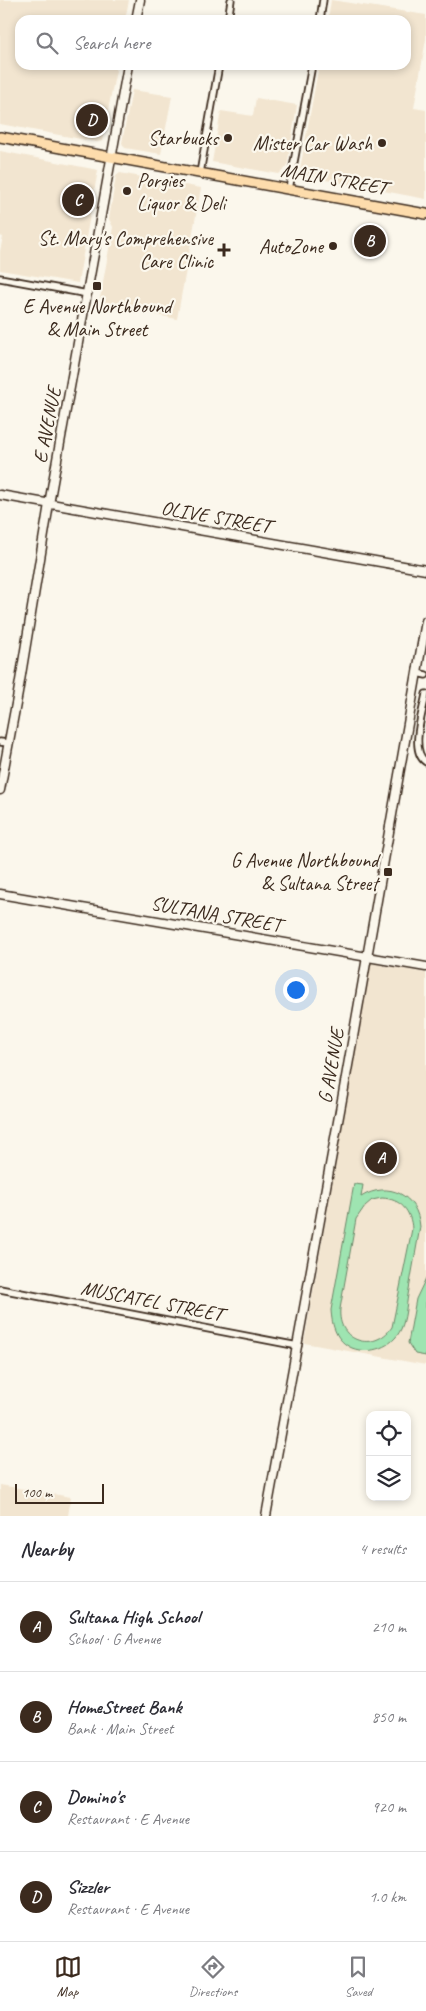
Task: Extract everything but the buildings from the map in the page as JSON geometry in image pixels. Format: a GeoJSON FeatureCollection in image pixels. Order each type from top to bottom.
{"type":"FeatureCollection","features":[{"type":"Feature","properties":{"kind":"main road","name":"MAIN STREET"},"geometry":{"type":"LineString","coordinates":[[0,137],[426,214]]}},
{"type":"Feature","properties":{"kind":"street"},"geometry":{"type":"LineString","coordinates":[[137,15],[140,0]]}},
{"type":"Feature","properties":{"kind":"street"},"geometry":{"type":"LineString","coordinates":[[229,15],[231,0]]}},
{"type":"Feature","properties":{"kind":"street"},"geometry":{"type":"LineString","coordinates":[[321,15],[324,0]]}},
{"type":"Feature","properties":{"kind":"street","name":"E AVENUE"},"geometry":{"type":"LineString","coordinates":[[0,790],[4,743],[18,693],[48,504],[88,294],[127,70]]}},
{"type":"Feature","properties":{"kind":"street"},"geometry":{"type":"LineString","coordinates":[[200,173],[219,70]]}},
{"type":"Feature","properties":{"kind":"street"},"geometry":{"type":"LineString","coordinates":[[289,189],[311,70]]}},
{"type":"Feature","properties":{"kind":"street"},"geometry":{"type":"LineString","coordinates":[[0,278],[88,294]]}},
{"type":"Feature","properties":{"kind":"street","name":"OLIVE STREET"},"geometry":{"type":"LineString","coordinates":[[0,495],[426,570]]}},
{"type":"Feature","properties":{"kind":"street","name":"G AVENUE"},"geometry":{"type":"LineString","coordinates":[[266,1516],[298,1346],[426,621]]}},
{"type":"Feature","properties":{"kind":"street"},"geometry":{"type":"LineString","coordinates":[[417,673],[426,675]]}},
{"type":"Feature","properties":{"kind":"street"},"geometry":{"type":"LineString","coordinates":[[426,694],[416,748],[422,759],[426,762]]}},
{"type":"Feature","properties":{"kind":"street","name":"SULTANA STREET"},"geometry":{"type":"LineString","coordinates":[[0,894],[426,967]]}},
{"type":"Feature","properties":{"kind":"street","name":"MUSCATEL STREET"},"geometry":{"type":"LineString","coordinates":[[0,1289],[298,1346]]}},
{"type":"Feature","properties":{"kind":"shaded area"},"geometry":{"type":"Polygon","coordinates":[[[0,0],[129,0],[126,15],[15,15],[15,70],[116,70],[102,141],[97,142],[0,124],[0,0]]]}},
{"type":"Feature","properties":{"kind":"shaded area"},"geometry":{"type":"Polygon","coordinates":[[[331,0],[426,15],[426,39],[414,108],[426,110],[426,199],[299,175],[318,70],[411,70],[411,15],[329,15],[331,0]]]}},
{"type":"Feature","properties":{"kind":"shaded area"},"geometry":{"type":"Polygon","coordinates":[[[132,90],[172,96],[161,154],[125,148],[122,143],[132,90]]]}},
{"type":"Feature","properties":{"kind":"shaded area"},"geometry":{"type":"Polygon","coordinates":[[[256,98],[297,105],[287,167],[279,174],[212,162],[221,111],[253,116],[256,98]]]}},
{"type":"Feature","properties":{"kind":"shaded area"},"geometry":{"type":"Polygon","coordinates":[[[0,151],[98,170],[78,283],[0,270],[0,251],[3,237],[0,236],[0,151]]]}},
{"type":"Feature","properties":{"kind":"shaded area"},"geometry":{"type":"Polygon","coordinates":[[[120,173],[201,188],[177,319],[99,304],[113,227],[109,219],[116,176],[120,173]]]}},
{"type":"Feature","properties":{"kind":"shaded area"},"geometry":{"type":"Polygon","coordinates":[[[371,963],[426,973],[426,1365],[304,1343],[371,963]]]}},
{"type":"Feature","properties":{"kind":"shaded area"},"geometry":{"type":"Polygon","coordinates":[[[0,1485],[71,1497],[68,1516],[0,1516],[0,1485]]]}},
{"type":"Feature","properties":{"kind":"green space"},"geometry":{"type":"Polygon","coordinates":[[[354,1184],[363,1185],[361,1197],[381,1190],[400,1194],[408,1199],[414,1206],[420,1227],[405,1316],[397,1335],[387,1345],[380,1348],[366,1351],[352,1348],[342,1341],[336,1332],[332,1322],[331,1310],[354,1184]],[[389,1199],[372,1200],[356,1219],[340,1309],[344,1329],[350,1336],[358,1340],[376,1340],[392,1327],[412,1229],[410,1217],[404,1207],[389,1199]]]}},
{"type":"Feature","properties":{"kind":"green space"},"geometry":{"type":"Polygon","coordinates":[[[426,1278],[426,1356],[415,1354],[408,1343],[416,1299],[426,1278]]]}},
{"type":"Feature","properties":{"kind":"place","name":"Sizzler"},"geometry":{"type":"Point","coordinates":[92,120]}},
{"type":"Feature","properties":{"kind":"place","name":"Starbucks"},"geometry":{"type":"Point","coordinates":[228,138]}},
{"type":"Feature","properties":{"kind":"place","name":"Mister Car Wash"},"geometry":{"type":"Point","coordinates":[382,143]}},
{"type":"Feature","properties":{"kind":"place","name":"Porgies Liquor & Deli"},"geometry":{"type":"Point","coordinates":[127,191]}},
{"type":"Feature","properties":{"kind":"place","name":"Domino's"},"geometry":{"type":"Point","coordinates":[78,200]}},
{"type":"Feature","properties":{"kind":"place","name":"HomeStreet Bank"},"geometry":{"type":"Point","coordinates":[370,241]}},
{"type":"Feature","properties":{"kind":"place","name":"AutoZone"},"geometry":{"type":"Point","coordinates":[333,246]}},
{"type":"Feature","properties":{"kind":"place","name":"St. Mary's Comprehensive Care Clinic"},"geometry":{"type":"Point","coordinates":[224,250]}},
{"type":"Feature","properties":{"kind":"place","name":"E Avenue Northbound & Main Street"},"geometry":{"type":"Point","coordinates":[97,286]}},
{"type":"Feature","properties":{"kind":"place","name":"G Avenue Northbound & Sultana Street"},"geometry":{"type":"Point","coordinates":[388,872]}},
{"type":"Feature","properties":{"kind":"place","name":"Sultana High School"},"geometry":{"type":"Point","coordinates":[381,1158]}}]}
